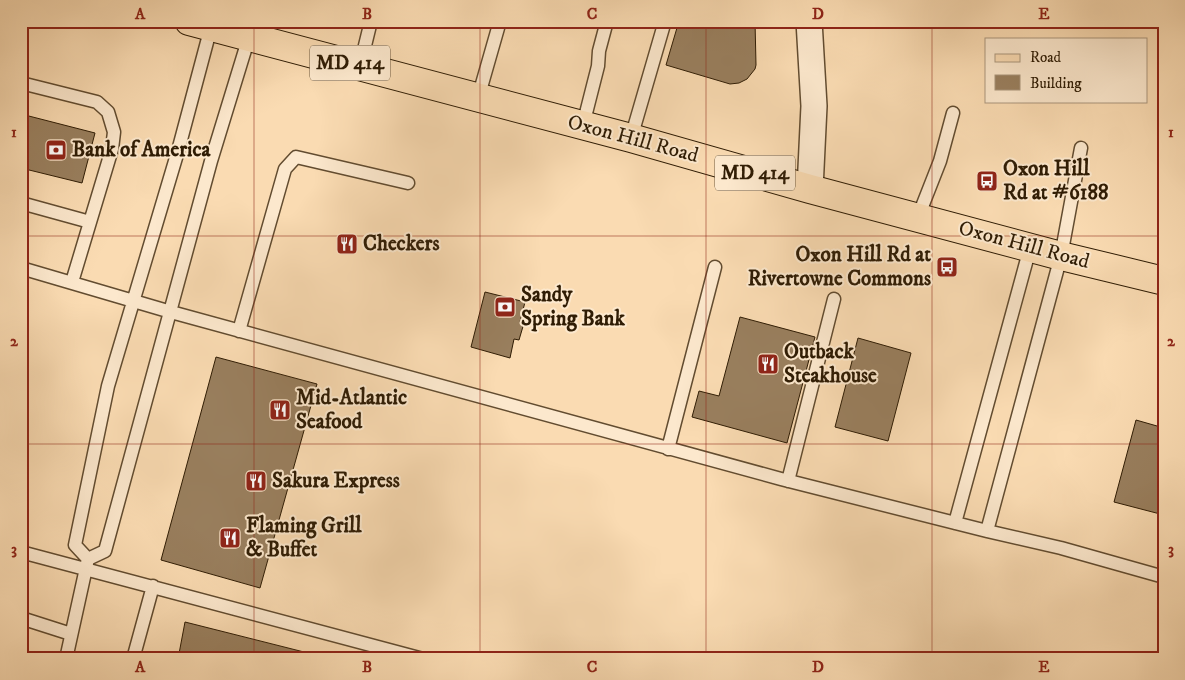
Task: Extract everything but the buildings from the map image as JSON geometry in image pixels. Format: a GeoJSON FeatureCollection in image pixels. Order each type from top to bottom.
{"type":"FeatureCollection","features":[{"type":"Feature","properties":{"kind":"main road","name":"Oxon Hill Road"},"geometry":{"type":"LineString","coordinates":[[200,24],[583,125],[1030,248],[1164,282]]}},
{"type":"Feature","properties":{"kind":"street"},"geometry":{"type":"LineString","coordinates":[[809,21],[814,106],[810,189]]}},
{"type":"Feature","properties":{"kind":"lane"},"geometry":{"type":"LineString","coordinates":[[360,66],[371,21]]}},
{"type":"Feature","properties":{"kind":"lane"},"geometry":{"type":"LineString","coordinates":[[478,98],[500,21]]}},
{"type":"Feature","properties":{"kind":"lane"},"geometry":{"type":"LineString","coordinates":[[583,125],[607,21]]}},
{"type":"Feature","properties":{"kind":"lane"},"geometry":{"type":"LineString","coordinates":[[631,138],[665,21]]}},
{"type":"Feature","properties":{"kind":"lane"},"geometry":{"type":"LineString","coordinates":[[87,564],[75,545],[108,386],[178,151],[200,24]]}},
{"type":"Feature","properties":{"kind":"lane"},"geometry":{"type":"LineString","coordinates":[[66,659],[87,564],[105,551],[211,161],[249,37]]}},
{"type":"Feature","properties":{"kind":"lane"},"geometry":{"type":"LineString","coordinates":[[21,83],[97,102],[108,112],[114,132],[112,149],[72,282]]}},
{"type":"Feature","properties":{"kind":"lane"},"geometry":{"type":"LineString","coordinates":[[918,217],[940,161],[953,113]]}},
{"type":"Feature","properties":{"kind":"lane"},"geometry":{"type":"LineString","coordinates":[[987,531],[1060,256],[1081,148]]}},
{"type":"Feature","properties":{"kind":"lane"},"geometry":{"type":"LineString","coordinates":[[239,331],[285,169],[296,157],[408,183]]}},
{"type":"Feature","properties":{"kind":"lane"},"geometry":{"type":"LineString","coordinates":[[21,203],[90,222]]}},
{"type":"Feature","properties":{"kind":"lane"},"geometry":{"type":"LineString","coordinates":[[955,523],[1030,248]]}},
{"type":"Feature","properties":{"kind":"lane"},"geometry":{"type":"LineString","coordinates":[[668,448],[715,267]]}},
{"type":"Feature","properties":{"kind":"lane"},"geometry":{"type":"LineString","coordinates":[[21,268],[170,312],[788,481],[1061,548],[1164,577]]}},
{"type":"Feature","properties":{"kind":"lane"},"geometry":{"type":"LineString","coordinates":[[788,481],[834,299]]}},
{"type":"Feature","properties":{"kind":"lane"},"geometry":{"type":"LineString","coordinates":[[21,552],[87,564],[153,586],[423,659]]}},
{"type":"Feature","properties":{"kind":"lane"},"geometry":{"type":"LineString","coordinates":[[133,659],[153,586]]}},
{"type":"Feature","properties":{"kind":"lane"},"geometry":{"type":"LineString","coordinates":[[21,618],[71,634]]}},
{"type":"Feature","properties":{"kind":"place","name":"Bank of America"},"geometry":{"type":"Point","coordinates":[56,150]}},
{"type":"Feature","properties":{"kind":"place","name":"Oxon Hill Rd at #6188"},"geometry":{"type":"Point","coordinates":[987,181]}},
{"type":"Feature","properties":{"kind":"place","name":"Checkers"},"geometry":{"type":"Point","coordinates":[347,244]}},
{"type":"Feature","properties":{"kind":"place","name":"Oxon Hill Rd at Rivertowne Commons"},"geometry":{"type":"Point","coordinates":[947,267]}},
{"type":"Feature","properties":{"kind":"place","name":"Sandy Spring Bank"},"geometry":{"type":"Point","coordinates":[505,307]}},
{"type":"Feature","properties":{"kind":"place","name":"Outback Steakhouse"},"geometry":{"type":"Point","coordinates":[768,364]}},
{"type":"Feature","properties":{"kind":"place","name":"Mid-Atlantic Seafood"},"geometry":{"type":"Point","coordinates":[280,410]}},
{"type":"Feature","properties":{"kind":"place","name":"Sakura Express"},"geometry":{"type":"Point","coordinates":[256,481]}},
{"type":"Feature","properties":{"kind":"place","name":"Flaming Grill & Buffet"},"geometry":{"type":"Point","coordinates":[230,538]}}]}
